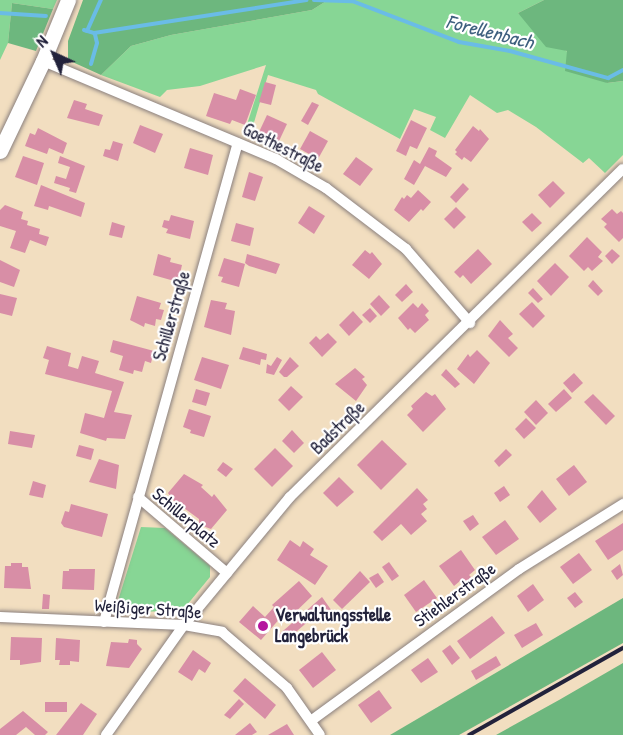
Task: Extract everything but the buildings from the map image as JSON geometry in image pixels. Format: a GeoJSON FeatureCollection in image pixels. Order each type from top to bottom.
{"type":"FeatureCollection","features":[{"type":"Feature","properties":{"kind":"main road"},"geometry":{"type":"LineString","coordinates":[[0,151],[43,61],[68,0]]}},
{"type":"Feature","properties":{"kind":"street","name":"Goethestraße"},"geometry":{"type":"LineString","coordinates":[[43,61],[276,159],[326,188],[406,249],[470,323]]}},
{"type":"Feature","properties":{"kind":"street","name":"Schillerstraße"},"geometry":{"type":"LineString","coordinates":[[138,497],[238,143]]}},
{"type":"Feature","properties":{"kind":"street","name":"Badstraße"},"geometry":{"type":"LineString","coordinates":[[106,735],[184,625],[290,497],[470,323],[623,170]]}},
{"type":"Feature","properties":{"kind":"street","name":"Schillerplatz"},"geometry":{"type":"LineString","coordinates":[[104,622],[138,497],[227,573]]}},
{"type":"Feature","properties":{"kind":"street","name":"Stiehlerstraße"},"geometry":{"type":"LineString","coordinates":[[312,720],[519,569],[623,504]]}},
{"type":"Feature","properties":{"kind":"street","name":"Weißiger Straße"},"geometry":{"type":"LineString","coordinates":[[0,617],[184,625],[222,632],[287,688],[312,720],[320,735]]}},
{"type":"Feature","properties":{"kind":"green space"},"geometry":{"type":"Polygon","coordinates":[[[0,0],[57,0],[53,9],[12,3],[8,43],[0,60],[0,0]]]}},
{"type":"Feature","properties":{"kind":"green space"},"geometry":{"type":"Polygon","coordinates":[[[83,0],[328,0],[312,10],[171,35],[131,46],[101,75],[68,60],[68,41],[83,0]]]}},
{"type":"Feature","properties":{"kind":"green space"},"geometry":{"type":"Polygon","coordinates":[[[328,0],[544,0],[518,13],[607,83],[623,81],[623,155],[605,173],[589,158],[583,163],[536,127],[508,110],[497,113],[470,95],[445,138],[430,130],[436,117],[414,109],[400,139],[318,94],[316,90],[268,75],[250,136],[244,134],[266,65],[200,86],[167,90],[160,97],[101,75],[131,46],[171,35],[312,10],[328,0]]]}},
{"type":"Feature","properties":{"kind":"green space"},"geometry":{"type":"Polygon","coordinates":[[[544,0],[623,0],[623,81],[607,83],[565,71],[567,51],[546,47],[518,13],[544,0]]]}},
{"type":"Feature","properties":{"kind":"green space"},"geometry":{"type":"Polygon","coordinates":[[[12,3],[53,9],[36,51],[8,43],[12,3]]]}},
{"type":"Feature","properties":{"kind":"green space"},"geometry":{"type":"Polygon","coordinates":[[[141,527],[165,528],[210,566],[210,577],[182,611],[124,612],[116,607],[141,527]]]}},
{"type":"Feature","properties":{"kind":"green space"},"geometry":{"type":"Polygon","coordinates":[[[623,598],[623,643],[459,735],[390,735],[623,598]]]}},
{"type":"Feature","properties":{"kind":"green space"},"geometry":{"type":"Polygon","coordinates":[[[623,663],[623,735],[496,735],[559,700],[623,663]]]}},
{"type":"Feature","properties":{"kind":"waterway"},"geometry":{"type":"LineString","coordinates":[[87,31],[101,0]]}},
{"type":"Feature","properties":{"kind":"waterway","name":"Forellenbach"},"geometry":{"type":"LineString","coordinates":[[84,30],[94,33],[306,0]]}},
{"type":"Feature","properties":{"kind":"waterway","name":"Forellenbach"},"geometry":{"type":"LineString","coordinates":[[314,0],[352,1],[459,42],[510,51],[608,78],[623,70]]}},
{"type":"Feature","properties":{"kind":"waterway","name":"Forellenbach"},"geometry":{"type":"LineString","coordinates":[[0,13],[46,16]]}},
{"type":"Feature","properties":{"kind":"waterway"},"geometry":{"type":"LineString","coordinates":[[91,64],[97,43],[95,34]]}},
{"type":"Feature","properties":{"kind":"railway"},"geometry":{"type":"LineString","coordinates":[[469,735],[623,648]]}},
{"type":"Feature","properties":{"kind":"place","name":"Verwaltungsstelle Langebrück"},"geometry":{"type":"Point","coordinates":[263,626]}}]}
